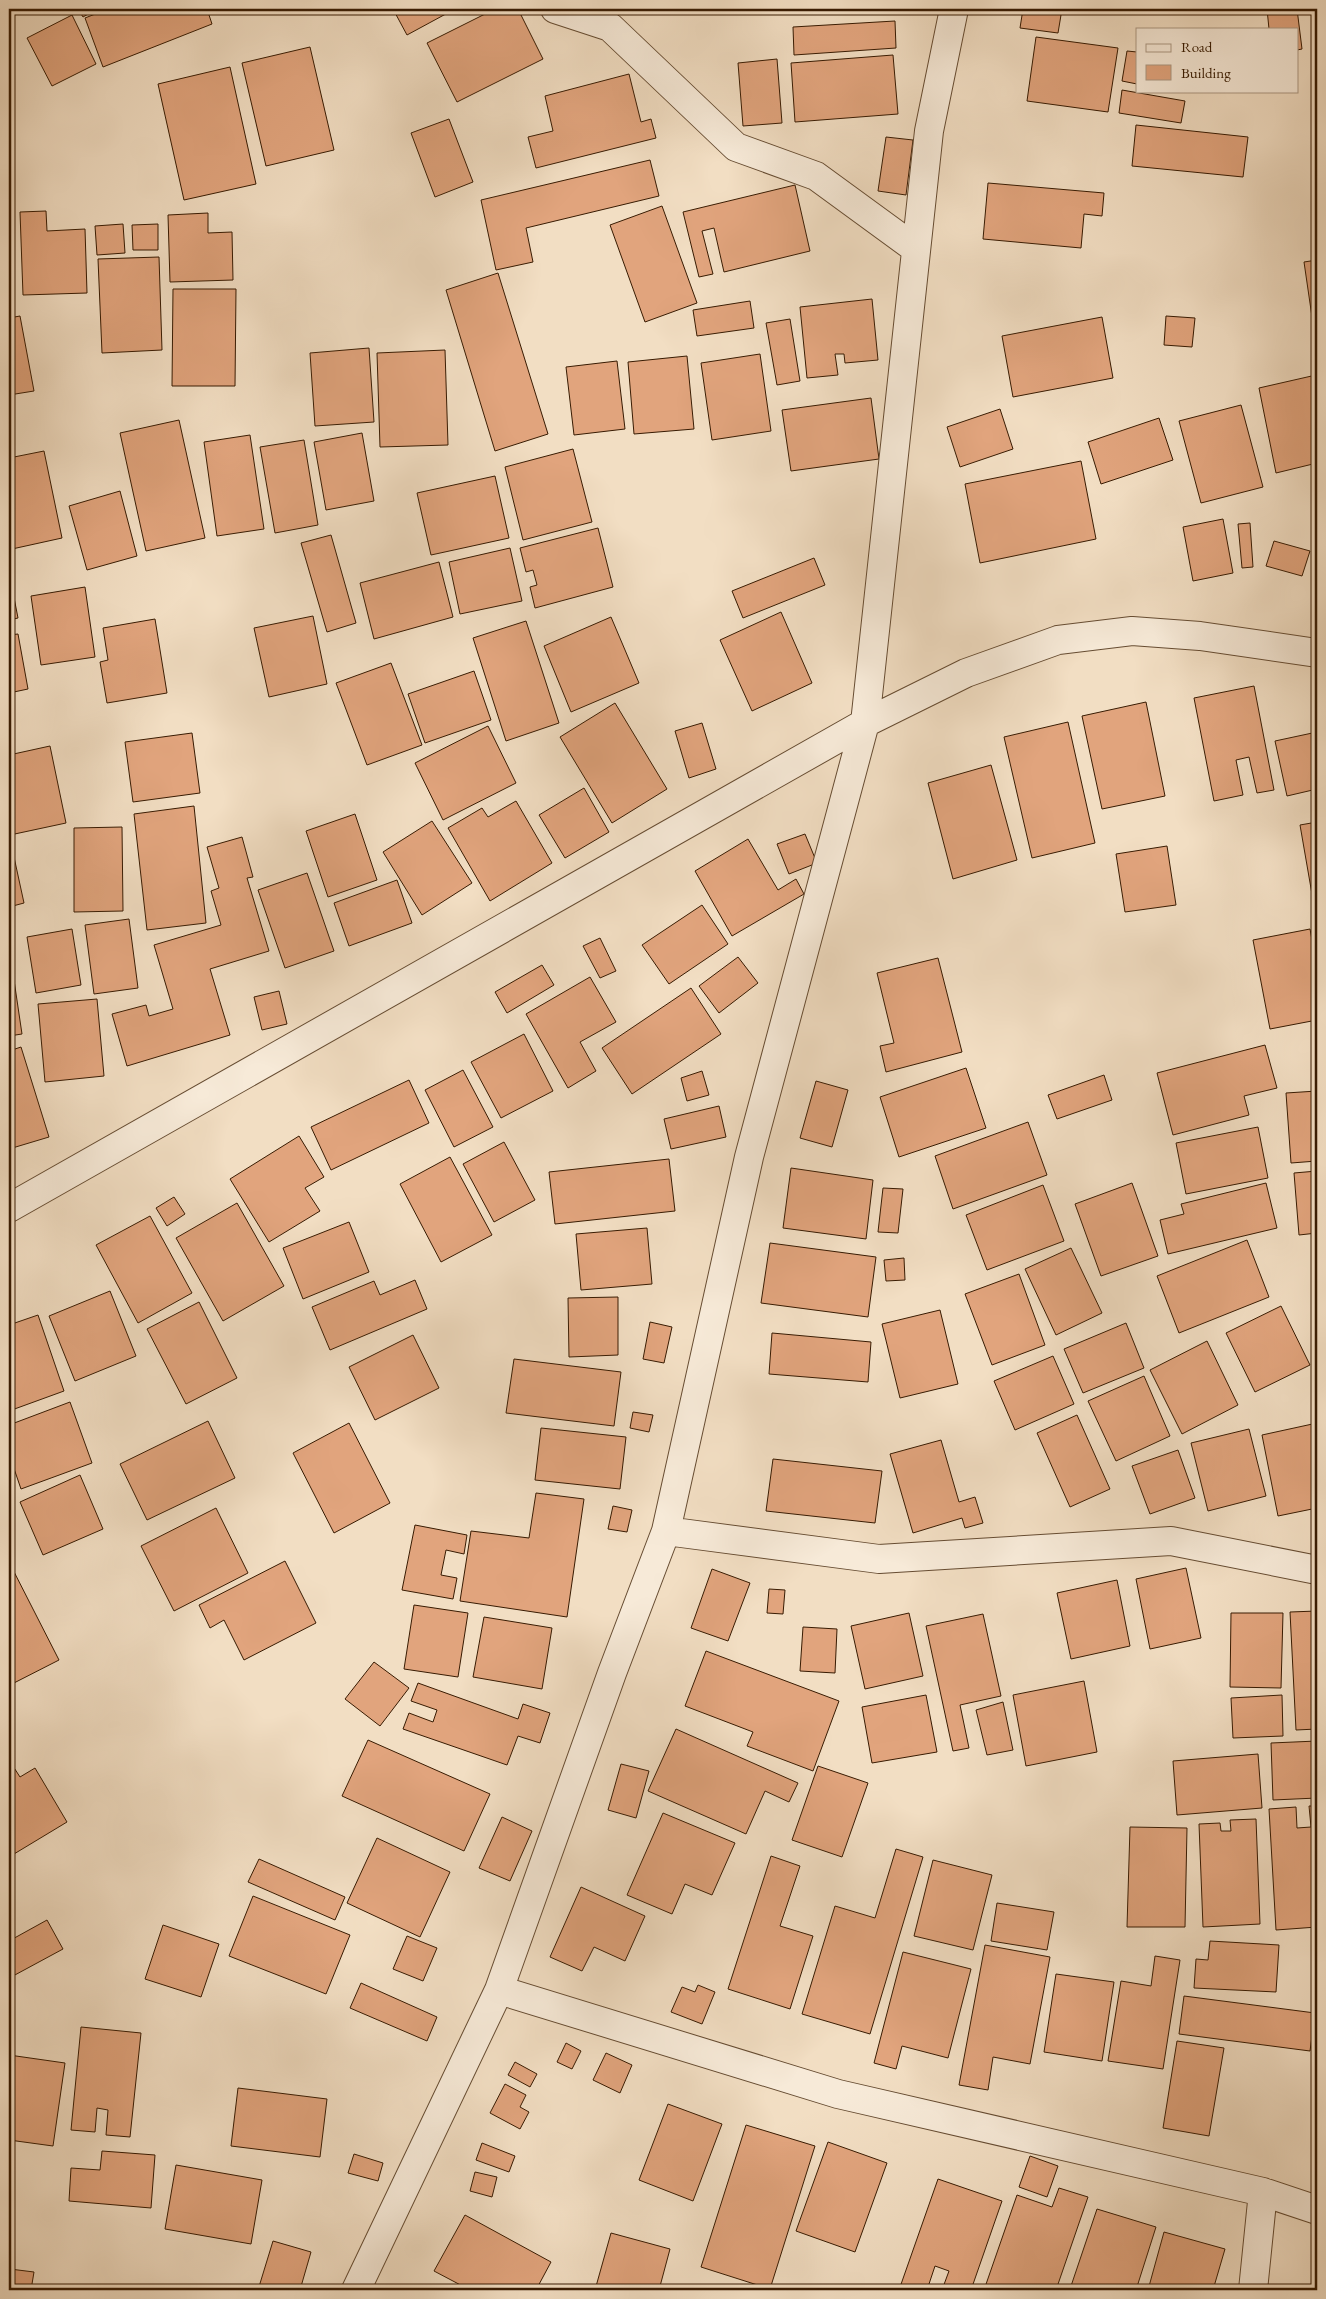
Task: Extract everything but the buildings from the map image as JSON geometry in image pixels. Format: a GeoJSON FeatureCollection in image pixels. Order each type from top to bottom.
{"type":"FeatureCollection","features":[{"type":"Feature","properties":{"kind":"street"},"geometry":{"type":"LineString","coordinates":[[555,9],[610,27],[736,147],[816,176],[916,249]]}},
{"type":"Feature","properties":{"kind":"street"},"geometry":{"type":"LineString","coordinates":[[356,2290],[498,1990],[612,1673],[666,1531],[749,1157],[865,723],[929,131],[954,9]]}},
{"type":"Feature","properties":{"kind":"street"},"geometry":{"type":"LineString","coordinates":[[9,1208],[865,723],[966,672],[1058,640],[1132,631],[1200,636],[1317,653]]}},
{"type":"Feature","properties":{"kind":"street"},"geometry":{"type":"LineString","coordinates":[[666,1531],[879,1559],[1171,1541],[1317,1570]]}},
{"type":"Feature","properties":{"kind":"street"},"geometry":{"type":"LineString","coordinates":[[498,1990],[838,2094],[1263,2192],[1317,2210]]}},
{"type":"Feature","properties":{"kind":"street"},"geometry":{"type":"LineString","coordinates":[[1253,2290],[1263,2192]]}}]}
